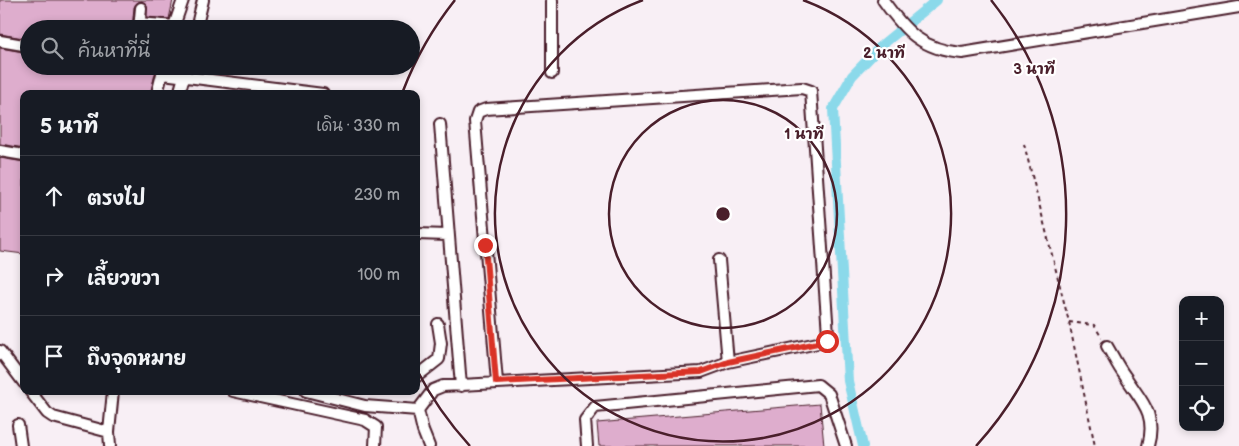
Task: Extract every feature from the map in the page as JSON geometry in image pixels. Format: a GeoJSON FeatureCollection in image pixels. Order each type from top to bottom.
{"type":"FeatureCollection","features":[{"type":"Feature","properties":{"kind":"street"},"geometry":{"type":"LineString","coordinates":[[176,20],[183,0]]}},
{"type":"Feature","properties":{"kind":"street"},"geometry":{"type":"LineString","coordinates":[[198,20],[203,0]]}},
{"type":"Feature","properties":{"kind":"street"},"geometry":{"type":"LineString","coordinates":[[552,0],[552,73]]}},
{"type":"Feature","properties":{"kind":"street"},"geometry":{"type":"LineString","coordinates":[[883,0],[907,32],[926,44],[944,51],[962,53],[1239,7]]}},
{"type":"Feature","properties":{"kind":"street"},"geometry":{"type":"LineString","coordinates":[[139,20],[140,8]]}},
{"type":"Feature","properties":{"kind":"street"},"geometry":{"type":"LineString","coordinates":[[0,41],[20,44]]}},
{"type":"Feature","properties":{"kind":"street"},"geometry":{"type":"LineString","coordinates":[[158,90],[163,75]]}},
{"type":"Feature","properties":{"kind":"street"},"geometry":{"type":"LineString","coordinates":[[178,75],[290,90]]}},
{"type":"Feature","properties":{"kind":"street"},"geometry":{"type":"LineString","coordinates":[[180,90],[184,77]]}},
{"type":"Feature","properties":{"kind":"street"},"geometry":{"type":"LineString","coordinates":[[418,410],[433,390],[443,386],[701,372],[728,362],[827,341],[814,104],[811,91],[802,88],[486,108],[478,112],[475,121],[496,382]]}},
{"type":"Feature","properties":{"kind":"street"},"geometry":{"type":"LineString","coordinates":[[440,124],[461,386]]}},
{"type":"Feature","properties":{"kind":"street"},"geometry":{"type":"LineString","coordinates":[[0,151],[20,154]]}},
{"type":"Feature","properties":{"kind":"street"},"geometry":{"type":"LineString","coordinates":[[420,234],[448,235]]}},
{"type":"Feature","properties":{"kind":"street"},"geometry":{"type":"LineString","coordinates":[[719,260],[728,362]]}},
{"type":"Feature","properties":{"kind":"street"},"geometry":{"type":"LineString","coordinates":[[420,374],[439,359],[441,352],[438,324]]}},
{"type":"Feature","properties":{"kind":"street"},"geometry":{"type":"LineString","coordinates":[[1106,346],[1125,377],[1146,403],[1152,430],[1148,446]]}},
{"type":"Feature","properties":{"kind":"street"},"geometry":{"type":"LineString","coordinates":[[0,351],[20,378]]}},
{"type":"Feature","properties":{"kind":"street"},"geometry":{"type":"LineString","coordinates":[[441,352],[458,351]]}},
{"type":"Feature","properties":{"kind":"street"},"geometry":{"type":"LineString","coordinates":[[587,446],[585,420],[595,407],[818,385],[829,394],[846,446]]}},
{"type":"Feature","properties":{"kind":"street"},"geometry":{"type":"LineString","coordinates":[[33,395],[47,413],[53,417],[109,432]]}},
{"type":"Feature","properties":{"kind":"street"},"geometry":{"type":"LineString","coordinates":[[110,446],[109,432],[113,395]]}},
{"type":"Feature","properties":{"kind":"street"},"geometry":{"type":"LineString","coordinates":[[251,395],[365,420],[376,427],[375,446]]}},
{"type":"Feature","properties":{"kind":"street"},"geometry":{"type":"LineString","coordinates":[[322,395],[365,406],[418,410]]}},
{"type":"Feature","properties":{"kind":"street"},"geometry":{"type":"LineString","coordinates":[[418,410],[429,446]]}},
{"type":"Feature","properties":{"kind":"street"},"geometry":{"type":"LineString","coordinates":[[18,425],[21,446]]}},
{"type":"Feature","properties":{"kind":"path"},"geometry":{"type":"LineString","coordinates":[[1024,144],[1070,322],[1095,446]]}},
{"type":"Feature","properties":{"kind":"path"},"geometry":{"type":"LineString","coordinates":[[1070,322],[1094,325],[1106,346]]}},
{"type":"Feature","properties":{"kind":"building"},"geometry":{"type":"Polygon","coordinates":[[[0,0],[173,0],[169,19],[147,17],[147,5],[142,1],[138,2],[134,7],[133,20],[20,20],[20,37],[0,34],[0,0]]]}},
{"type":"Feature","properties":{"kind":"building"},"geometry":{"type":"Polygon","coordinates":[[[0,48],[20,51],[20,75],[155,75],[151,90],[20,90],[20,147],[0,144],[0,48]]]}},
{"type":"Feature","properties":{"kind":"building"},"geometry":{"type":"Polygon","coordinates":[[[0,158],[20,161],[20,254],[0,251],[0,158]]]}},
{"type":"Feature","properties":{"kind":"building"},"geometry":{"type":"Polygon","coordinates":[[[820,404],[824,446],[599,446],[597,423],[820,404]]]}},
{"type":"Feature","properties":{"kind":"waterway"},"geometry":{"type":"LineString","coordinates":[[863,446],[848,381],[833,109],[852,76],[883,44],[937,0]]}},
{"type":"Feature","properties":{"kind":"route"},"geometry":{"type":"LineString","coordinates":[[485,245],[496,382],[701,372],[728,362],[827,341]]}}]}
